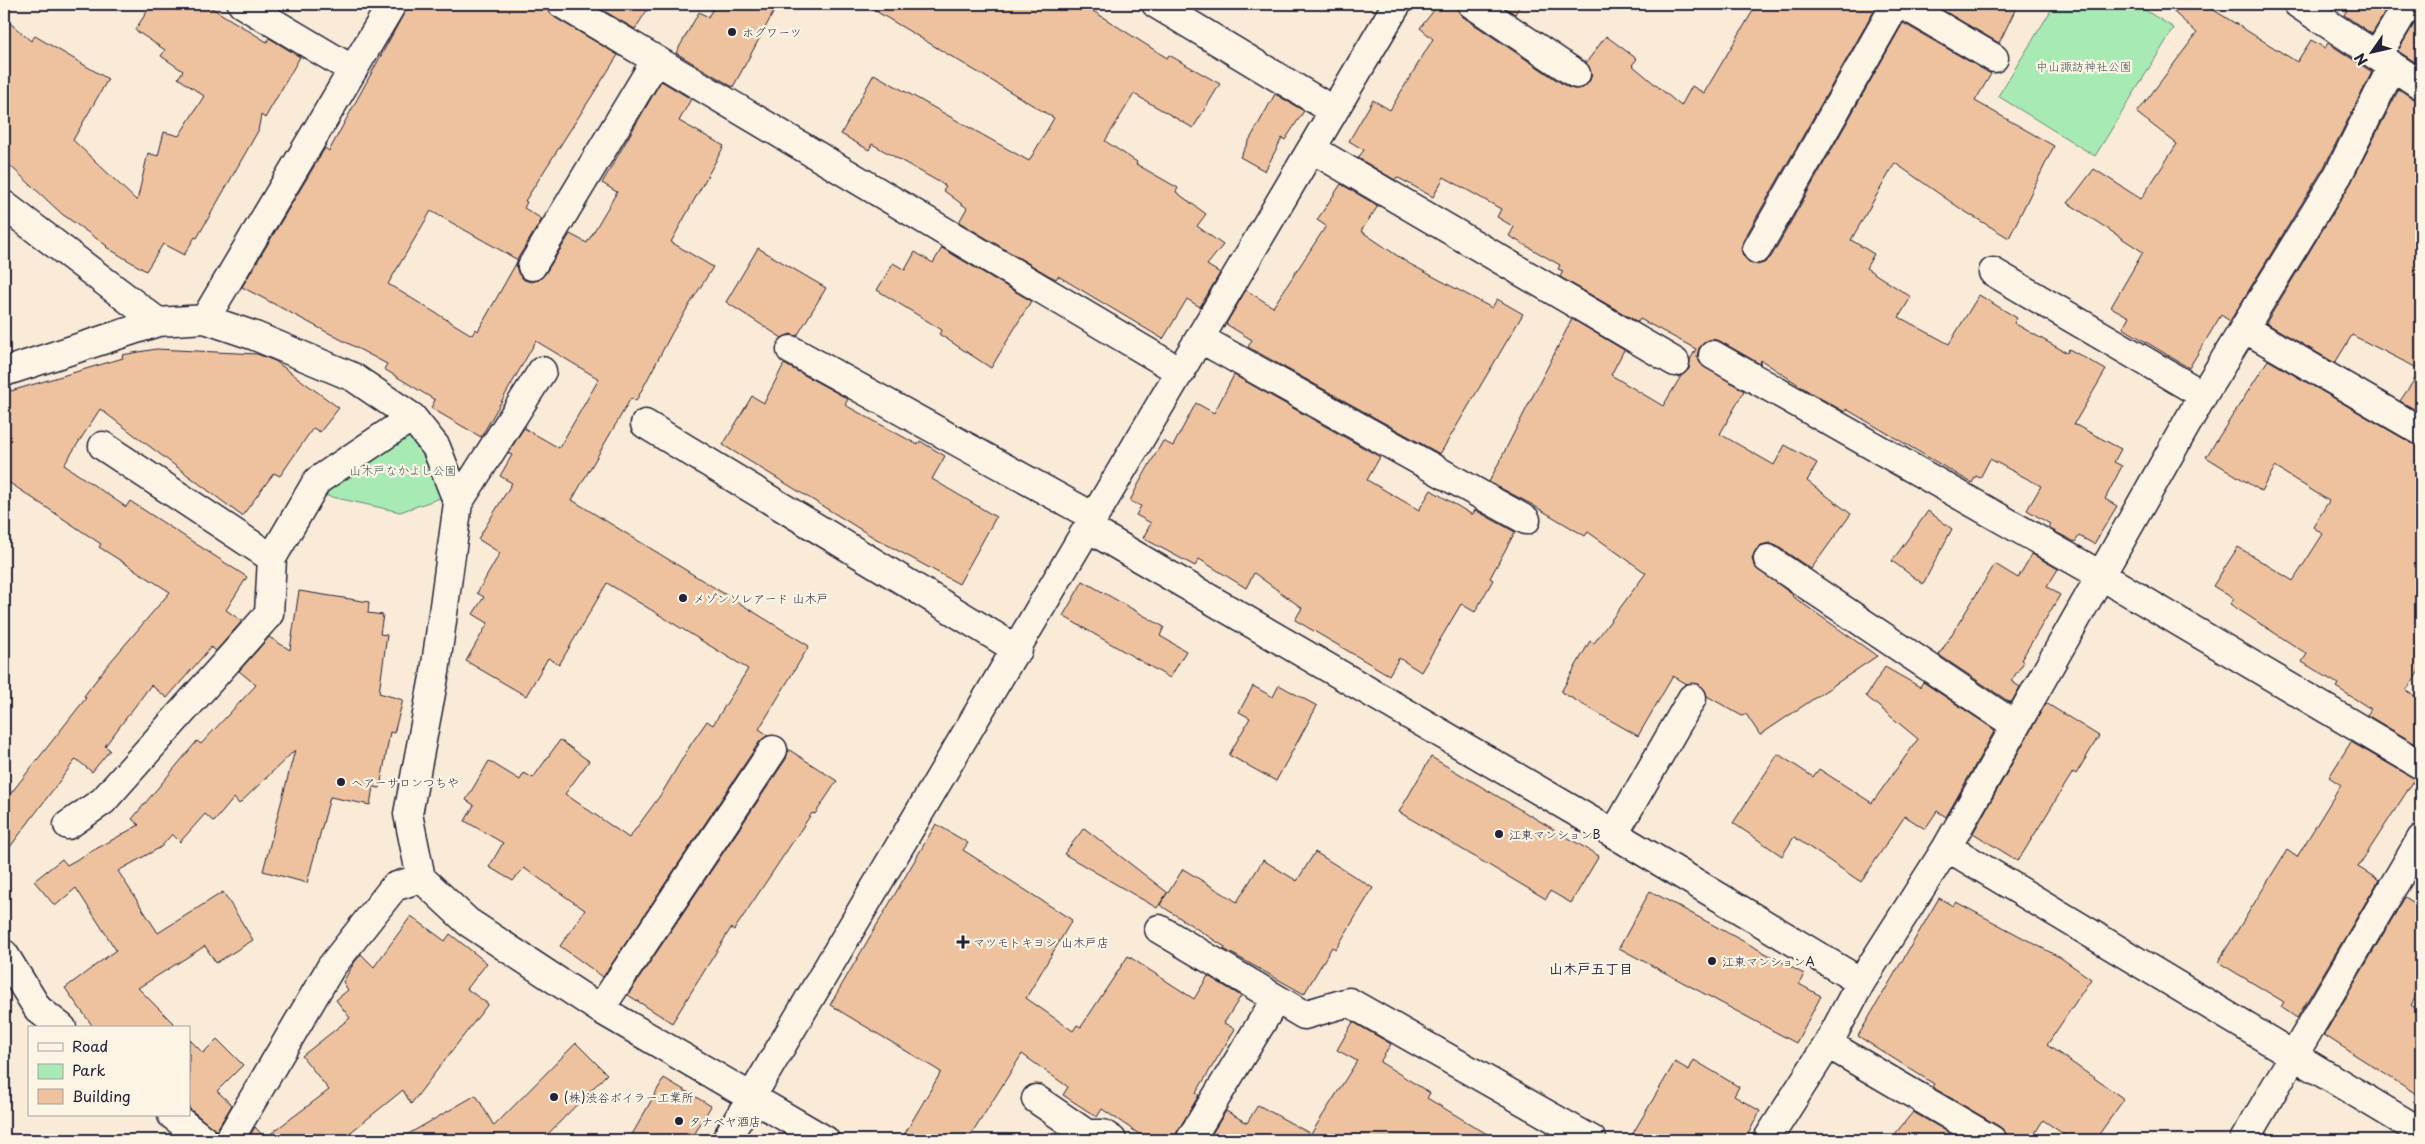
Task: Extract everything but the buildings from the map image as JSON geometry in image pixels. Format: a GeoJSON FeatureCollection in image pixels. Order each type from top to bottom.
{"type":"FeatureCollection","features":[{"type":"Feature","properties":{"kind":"street"},"geometry":{"type":"LineString","coordinates":[[242,4],[353,70]]}},
{"type":"Feature","properties":{"kind":"street"},"geometry":{"type":"LineString","coordinates":[[205,319],[392,4]]}},
{"type":"Feature","properties":{"kind":"street"},"geometry":{"type":"LineString","coordinates":[[562,4],[1181,372]]}},
{"type":"Feature","properties":{"kind":"street"},"geometry":{"type":"LineString","coordinates":[[1156,4],[1334,111]]}},
{"type":"Feature","properties":{"kind":"street"},"geometry":{"type":"LineString","coordinates":[[726,1140],[1018,650],[1091,522],[1201,339],[1397,4]]}},
{"type":"Feature","properties":{"kind":"street"},"geometry":{"type":"LineString","coordinates":[[1472,4],[1576,74]]}},
{"type":"Feature","properties":{"kind":"street"},"geometry":{"type":"LineString","coordinates":[[1757,249],[1896,4]]}},
{"type":"Feature","properties":{"kind":"street"},"geometry":{"type":"LineString","coordinates":[[1902,4],[1994,58]]}},
{"type":"Feature","properties":{"kind":"street"},"geometry":{"type":"LineString","coordinates":[[2298,4],[2421,85]]}},
{"type":"Feature","properties":{"kind":"street"},"geometry":{"type":"LineString","coordinates":[[1767,1140],[1828,1044],[1861,982],[1947,847],[2203,395],[2338,175],[2408,4]]}},
{"type":"Feature","properties":{"kind":"street"},"geometry":{"type":"LineString","coordinates":[[532,266],[656,60]]}},
{"type":"Feature","properties":{"kind":"street"},"geometry":{"type":"LineString","coordinates":[[1312,149],[1675,362]]}},
{"type":"Feature","properties":{"kind":"street"},"geometry":{"type":"LineString","coordinates":[[4,205],[158,322]]}},
{"type":"Feature","properties":{"kind":"street"},"geometry":{"type":"LineString","coordinates":[[1993,272],[2203,395]]}},
{"type":"Feature","properties":{"kind":"street"},"geometry":{"type":"LineString","coordinates":[[4,372],[158,322],[205,319],[254,336],[353,377],[412,417],[436,447],[458,502]]}},
{"type":"Feature","properties":{"kind":"street"},"geometry":{"type":"LineString","coordinates":[[2244,328],[2421,431]]}},
{"type":"Feature","properties":{"kind":"street"},"geometry":{"type":"LineString","coordinates":[[1201,339],[1526,520]]}},
{"type":"Feature","properties":{"kind":"street"},"geometry":{"type":"LineString","coordinates":[[791,350],[1091,522],[1861,982]]}},
{"type":"Feature","properties":{"kind":"street"},"geometry":{"type":"LineString","coordinates":[[1713,355],[2102,576],[2421,765]]}},
{"type":"Feature","properties":{"kind":"street"},"geometry":{"type":"LineString","coordinates":[[542,371],[458,502],[435,672],[408,814],[422,878],[468,922],[600,1009],[825,1140]]}},
{"type":"Feature","properties":{"kind":"street"},"geometry":{"type":"LineString","coordinates":[[68,825],[103,801],[269,614],[272,558],[317,481],[412,417]]}},
{"type":"Feature","properties":{"kind":"street"},"geometry":{"type":"LineString","coordinates":[[645,424],[1018,650]]}},
{"type":"Feature","properties":{"kind":"street"},"geometry":{"type":"LineString","coordinates":[[102,446],[272,558]]}},
{"type":"Feature","properties":{"kind":"street"},"geometry":{"type":"LineString","coordinates":[[1768,560],[2015,726]]}},
{"type":"Feature","properties":{"kind":"street"},"geometry":{"type":"LineString","coordinates":[[1614,834],[1692,698]]}},
{"type":"Feature","properties":{"kind":"street"},"geometry":{"type":"LineString","coordinates":[[600,1009],[773,750]]}},
{"type":"Feature","properties":{"kind":"street"},"geometry":{"type":"LineString","coordinates":[[2244,1140],[2421,839]]}},
{"type":"Feature","properties":{"kind":"street"},"geometry":{"type":"LineString","coordinates":[[1947,847],[2293,1057],[2421,1132]]}},
{"type":"Feature","properties":{"kind":"street"},"geometry":{"type":"LineString","coordinates":[[229,1140],[330,967],[394,887],[422,878]]}},
{"type":"Feature","properties":{"kind":"street"},"geometry":{"type":"LineString","coordinates":[[1159,929],[1304,1015],[1349,1002],[1592,1140]]}},
{"type":"Feature","properties":{"kind":"street"},"geometry":{"type":"LineString","coordinates":[[4,954],[38,1009],[59,1026]]}},
{"type":"Feature","properties":{"kind":"street"},"geometry":{"type":"LineString","coordinates":[[1190,1140],[1276,999]]}},
{"type":"Feature","properties":{"kind":"street"},"geometry":{"type":"LineString","coordinates":[[1828,1044],[1992,1140]]}},
{"type":"Feature","properties":{"kind":"street"},"geometry":{"type":"LineString","coordinates":[[1036,1099],[1087,1134],[1103,1134],[1112,1140]]}},
{"type":"Feature","properties":{"kind":"street"},"geometry":{"type":"LineString","coordinates":[[173,1116],[204,1140]]}},
{"type":"Feature","properties":{"kind":"green space","name":"中山諏訪神社公園"},"geometry":{"type":"Polygon","coordinates":[[[2055,4],[2135,4],[2174,28],[2095,156],[1998,96],[2055,4]]]}},
{"type":"Feature","properties":{"kind":"green space","name":"山木戸なかよし公園"},"geometry":{"type":"Polygon","coordinates":[[[412,417],[455,493],[400,512],[310,492],[412,417]]]}},
{"type":"Feature","properties":{"kind":"place","name":"ホグワーツ"},"geometry":{"type":"Point","coordinates":[732,32]}},
{"type":"Feature","properties":{"kind":"place","name":"メゾンソレアード 山木戸"},"geometry":{"type":"Point","coordinates":[683,598]}},
{"type":"Feature","properties":{"kind":"place","name":"ヘアーサロンつちや"},"geometry":{"type":"Point","coordinates":[341,782]}},
{"type":"Feature","properties":{"kind":"place","name":"江東マンションB"},"geometry":{"type":"Point","coordinates":[1499,834]}},
{"type":"Feature","properties":{"kind":"place","name":"マツモトキヨシ 山木戸店"},"geometry":{"type":"Point","coordinates":[963,942]}},
{"type":"Feature","properties":{"kind":"place","name":"江東マンションA"},"geometry":{"type":"Point","coordinates":[1712,961]}},
{"type":"Feature","properties":{"kind":"place","name":"(株)渋谷ボイラー工業所"},"geometry":{"type":"Point","coordinates":[554,1097]}},
{"type":"Feature","properties":{"kind":"place","name":"タナベヤ酒店"},"geometry":{"type":"Point","coordinates":[679,1121]}},
{"type":"Feature","properties":{"kind":"district","name":"山木戸五丁目"},"geometry":{"type":"Point","coordinates":[1591,968]}}]}
